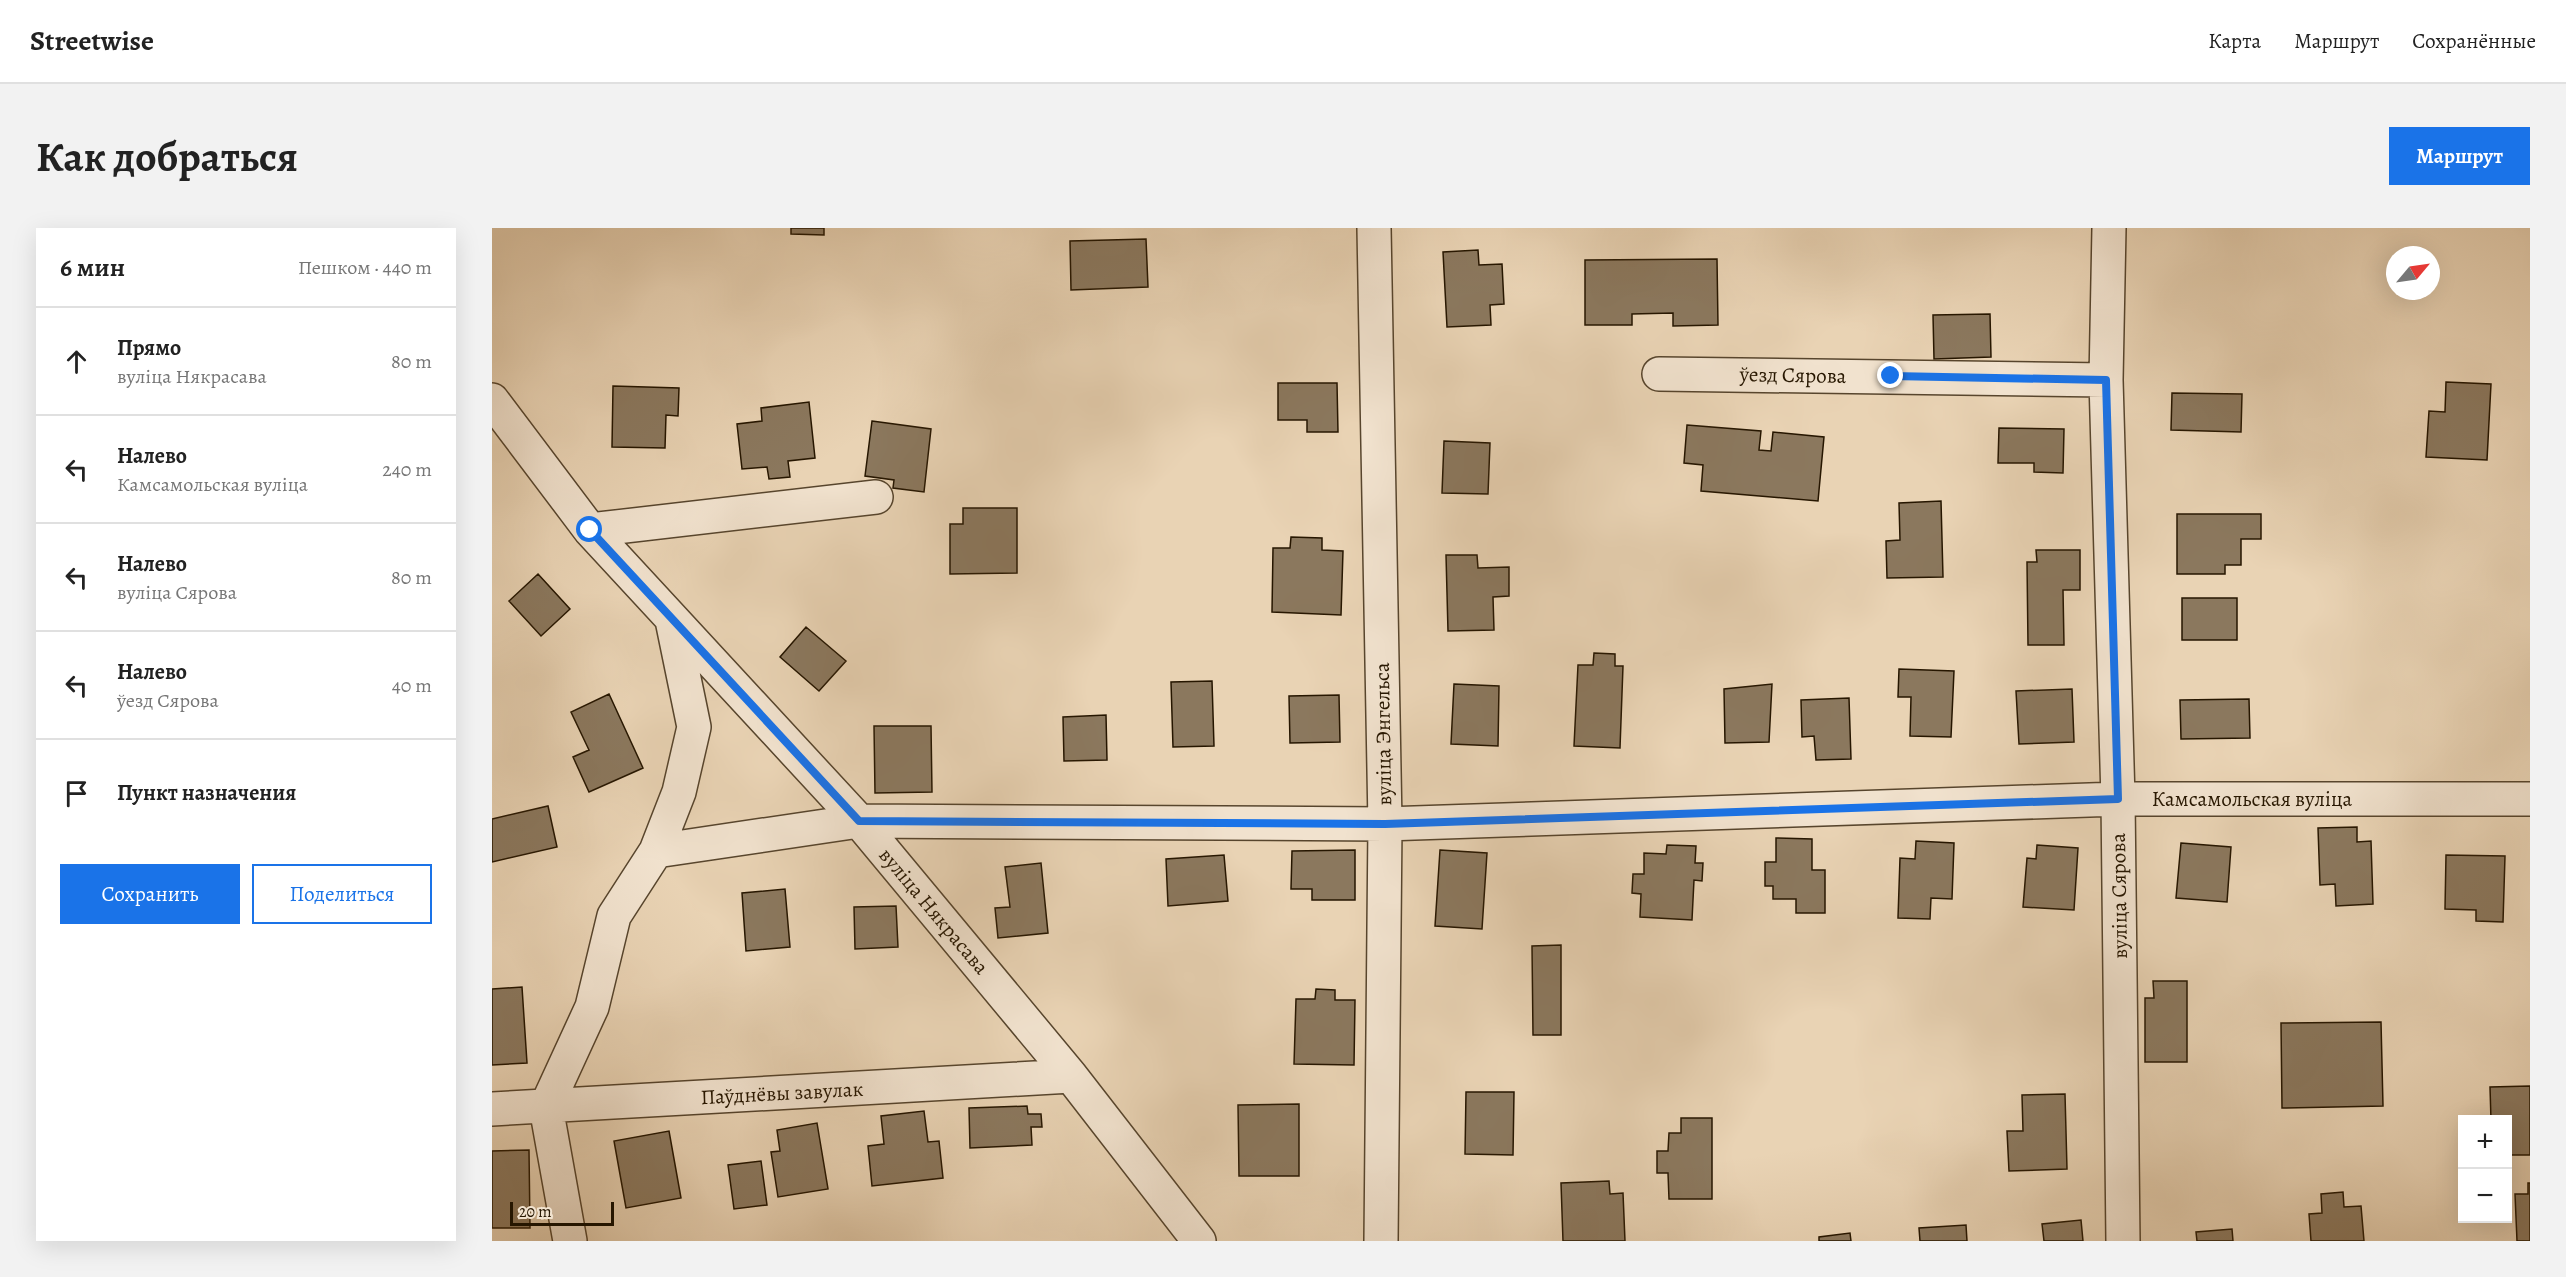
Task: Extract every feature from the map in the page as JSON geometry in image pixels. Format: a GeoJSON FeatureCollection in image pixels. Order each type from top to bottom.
{"type":"FeatureCollection","features":[{"type":"Feature","properties":{"kind":"street","name":"вуліца Энгельса"},"geometry":{"type":"LineString","coordinates":[[1374,228],[1385,824],[1381,1241]]}},
{"type":"Feature","properties":{"kind":"street","name":"вуліца Сярова"},"geometry":{"type":"LineString","coordinates":[[2109,228],[2106,380],[2118,799],[2123,1241]]}},
{"type":"Feature","properties":{"kind":"street","name":"ўезд Сярова"},"geometry":{"type":"LineString","coordinates":[[1659,374],[2106,380]]}},
{"type":"Feature","properties":{"kind":"street","name":"вуліца Някрасава"},"geometry":{"type":"LineString","coordinates":[[492,400],[590,530],[859,821],[1071,1076],[1199,1241]]}},
{"type":"Feature","properties":{"kind":"street"},"geometry":{"type":"LineString","coordinates":[[590,530],[876,497]]}},
{"type":"Feature","properties":{"kind":"street"},"geometry":{"type":"LineString","coordinates":[[570,1241],[546,1107],[592,1007],[614,916],[656,851],[679,792],[694,727],[672,620]]}},
{"type":"Feature","properties":{"kind":"street","name":"Камсамольская вуліца"},"geometry":{"type":"LineString","coordinates":[[656,851],[859,821],[1385,824],[2118,799],[2530,799]]}},
{"type":"Feature","properties":{"kind":"street","name":"Паўднёвы завулак"},"geometry":{"type":"LineString","coordinates":[[492,1109],[1071,1076]]}},
{"type":"Feature","properties":{"kind":"building"},"geometry":{"type":"Polygon","coordinates":[[[791,228],[824,228],[824,235],[791,234],[791,228]]]}},
{"type":"Feature","properties":{"kind":"building"},"geometry":{"type":"Polygon","coordinates":[[[1146,239],[1148,287],[1071,290],[1070,241],[1146,239]]]}},
{"type":"Feature","properties":{"kind":"building"},"geometry":{"type":"Polygon","coordinates":[[[1478,250],[1479,265],[1502,264],[1504,304],[1490,305],[1491,325],[1447,327],[1443,252],[1478,250]]]}},
{"type":"Feature","properties":{"kind":"building"},"geometry":{"type":"Polygon","coordinates":[[[1717,259],[1718,325],[1673,326],[1673,313],[1632,314],[1632,325],[1585,325],[1585,260],[1717,259]]]}},
{"type":"Feature","properties":{"kind":"building"},"geometry":{"type":"Polygon","coordinates":[[[1990,314],[1991,357],[1934,359],[1933,315],[1990,314]]]}},
{"type":"Feature","properties":{"kind":"building"},"geometry":{"type":"Polygon","coordinates":[[[2446,382],[2491,384],[2487,460],[2426,457],[2429,411],[2445,412],[2446,382]]]}},
{"type":"Feature","properties":{"kind":"building"},"geometry":{"type":"Polygon","coordinates":[[[1278,383],[1337,383],[1338,432],[1307,432],[1307,420],[1278,420],[1278,383]]]}},
{"type":"Feature","properties":{"kind":"building"},"geometry":{"type":"Polygon","coordinates":[[[613,386],[679,388],[678,416],[666,415],[665,448],[612,447],[613,386]]]}},
{"type":"Feature","properties":{"kind":"building"},"geometry":{"type":"Polygon","coordinates":[[[2172,393],[2242,394],[2241,432],[2171,430],[2172,393]]]}},
{"type":"Feature","properties":{"kind":"building"},"geometry":{"type":"Polygon","coordinates":[[[809,402],[815,458],[788,461],[790,477],[769,479],[767,467],[742,469],[737,424],[762,421],[761,408],[809,402]]]}},
{"type":"Feature","properties":{"kind":"building"},"geometry":{"type":"Polygon","coordinates":[[[872,421],[931,429],[924,492],[893,488],[894,480],[865,476],[872,421]]]}},
{"type":"Feature","properties":{"kind":"building"},"geometry":{"type":"Polygon","coordinates":[[[1687,425],[1761,431],[1759,450],[1771,451],[1773,432],[1824,437],[1818,501],[1701,491],[1703,465],[1684,463],[1687,425]]]}},
{"type":"Feature","properties":{"kind":"building"},"geometry":{"type":"Polygon","coordinates":[[[1999,428],[2064,429],[2063,473],[2034,472],[2034,463],[1998,463],[1999,428]]]}},
{"type":"Feature","properties":{"kind":"building"},"geometry":{"type":"Polygon","coordinates":[[[1444,441],[1490,443],[1488,494],[1442,493],[1444,441]]]}},
{"type":"Feature","properties":{"kind":"building"},"geometry":{"type":"Polygon","coordinates":[[[1941,501],[1943,577],[1887,578],[1886,541],[1900,540],[1899,503],[1941,501]]]}},
{"type":"Feature","properties":{"kind":"building"},"geometry":{"type":"Polygon","coordinates":[[[963,508],[1017,508],[1017,573],[950,574],[950,524],[963,524],[963,508]]]}},
{"type":"Feature","properties":{"kind":"building"},"geometry":{"type":"Polygon","coordinates":[[[2177,514],[2261,514],[2261,539],[2241,539],[2241,565],[2225,565],[2225,574],[2177,574],[2177,514]]]}},
{"type":"Feature","properties":{"kind":"building"},"geometry":{"type":"Polygon","coordinates":[[[1291,537],[1322,538],[1322,550],[1343,551],[1341,615],[1272,612],[1273,548],[1290,548],[1291,537]]]}},
{"type":"Feature","properties":{"kind":"building"},"geometry":{"type":"Polygon","coordinates":[[[2036,550],[2080,550],[2080,590],[2063,590],[2064,645],[2028,645],[2027,562],[2037,562],[2036,550]]]}},
{"type":"Feature","properties":{"kind":"building"},"geometry":{"type":"Polygon","coordinates":[[[1446,555],[1477,555],[1478,568],[1509,567],[1509,596],[1493,597],[1494,630],[1448,631],[1446,555]]]}},
{"type":"Feature","properties":{"kind":"building"},"geometry":{"type":"Polygon","coordinates":[[[538,574],[570,609],[541,636],[509,601],[538,574]]]}},
{"type":"Feature","properties":{"kind":"building"},"geometry":{"type":"Polygon","coordinates":[[[2182,598],[2237,598],[2237,640],[2182,640],[2182,598]]]}},
{"type":"Feature","properties":{"kind":"building"},"geometry":{"type":"Polygon","coordinates":[[[806,627],[846,661],[819,691],[780,657],[806,627]]]}},
{"type":"Feature","properties":{"kind":"building"},"geometry":{"type":"Polygon","coordinates":[[[1594,653],[1615,654],[1615,666],[1623,666],[1620,748],[1574,746],[1578,665],[1593,665],[1594,653]]]}},
{"type":"Feature","properties":{"kind":"building"},"geometry":{"type":"Polygon","coordinates":[[[1899,669],[1954,671],[1951,737],[1910,736],[1911,697],[1898,697],[1899,669]]]}},
{"type":"Feature","properties":{"kind":"building"},"geometry":{"type":"Polygon","coordinates":[[[1212,681],[1214,746],[1173,747],[1171,682],[1212,681]]]}},
{"type":"Feature","properties":{"kind":"building"},"geometry":{"type":"Polygon","coordinates":[[[1454,684],[1499,686],[1498,746],[1451,744],[1454,684]]]}},
{"type":"Feature","properties":{"kind":"building"},"geometry":{"type":"Polygon","coordinates":[[[1772,684],[1769,742],[1725,743],[1724,689],[1772,684]]]}},
{"type":"Feature","properties":{"kind":"building"},"geometry":{"type":"Polygon","coordinates":[[[2072,689],[2074,742],[2019,744],[2016,691],[2072,689]]]}},
{"type":"Feature","properties":{"kind":"building"},"geometry":{"type":"Polygon","coordinates":[[[609,694],[643,768],[589,792],[573,757],[589,750],[571,712],[609,694]]]}},
{"type":"Feature","properties":{"kind":"building"},"geometry":{"type":"Polygon","coordinates":[[[1339,695],[1340,742],[1290,743],[1289,696],[1339,695]]]}},
{"type":"Feature","properties":{"kind":"building"},"geometry":{"type":"Polygon","coordinates":[[[1849,698],[1851,759],[1816,760],[1814,736],[1802,737],[1801,700],[1849,698]]]}},
{"type":"Feature","properties":{"kind":"building"},"geometry":{"type":"Polygon","coordinates":[[[2249,699],[2250,738],[2181,739],[2180,700],[2249,699]]]}},
{"type":"Feature","properties":{"kind":"building"},"geometry":{"type":"Polygon","coordinates":[[[1106,715],[1107,760],[1064,761],[1063,717],[1106,715]]]}},
{"type":"Feature","properties":{"kind":"building"},"geometry":{"type":"Polygon","coordinates":[[[874,726],[931,726],[932,792],[875,793],[874,726]]]}},
{"type":"Feature","properties":{"kind":"building"},"geometry":{"type":"Polygon","coordinates":[[[548,806],[557,847],[492,862],[492,819],[548,806]]]}},
{"type":"Feature","properties":{"kind":"building"},"geometry":{"type":"Polygon","coordinates":[[[2357,827],[2357,842],[2371,841],[2373,904],[2336,906],[2335,884],[2320,885],[2318,828],[2357,827]]]}},
{"type":"Feature","properties":{"kind":"building"},"geometry":{"type":"Polygon","coordinates":[[[1776,838],[1812,839],[1812,870],[1825,870],[1825,913],[1796,913],[1796,899],[1773,899],[1773,886],[1765,886],[1765,862],[1776,862],[1776,838]]]}},
{"type":"Feature","properties":{"kind":"building"},"geometry":{"type":"Polygon","coordinates":[[[1916,841],[1954,843],[1952,899],[1931,898],[1930,919],[1898,918],[1900,858],[1915,859],[1916,841]]]}},
{"type":"Feature","properties":{"kind":"building"},"geometry":{"type":"Polygon","coordinates":[[[2181,843],[2231,847],[2227,902],[2176,898],[2181,843]]]}},
{"type":"Feature","properties":{"kind":"building"},"geometry":{"type":"Polygon","coordinates":[[[1667,845],[1696,846],[1695,863],[1703,863],[1702,881],[1694,880],[1692,920],[1640,917],[1641,894],[1632,893],[1633,874],[1644,874],[1644,853],[1666,854],[1667,845]]]}},
{"type":"Feature","properties":{"kind":"building"},"geometry":{"type":"Polygon","coordinates":[[[2037,845],[2078,848],[2074,910],[2023,907],[2027,858],[2036,859],[2037,845]]]}},
{"type":"Feature","properties":{"kind":"building"},"geometry":{"type":"Polygon","coordinates":[[[1355,850],[1355,900],[1312,900],[1312,889],[1291,889],[1292,851],[1355,850]]]}},
{"type":"Feature","properties":{"kind":"building"},"geometry":{"type":"Polygon","coordinates":[[[1440,850],[1487,853],[1482,929],[1435,926],[1440,850]]]}},
{"type":"Feature","properties":{"kind":"building"},"geometry":{"type":"Polygon","coordinates":[[[1224,855],[1228,901],[1168,906],[1166,859],[1224,855]]]}},
{"type":"Feature","properties":{"kind":"building"},"geometry":{"type":"Polygon","coordinates":[[[2446,855],[2505,856],[2503,922],[2476,921],[2476,910],[2445,909],[2446,855]]]}},
{"type":"Feature","properties":{"kind":"building"},"geometry":{"type":"Polygon","coordinates":[[[1041,863],[1048,933],[998,938],[995,908],[1010,907],[1005,867],[1041,863]]]}},
{"type":"Feature","properties":{"kind":"building"},"geometry":{"type":"Polygon","coordinates":[[[785,889],[790,947],[746,951],[742,893],[785,889]]]}},
{"type":"Feature","properties":{"kind":"building"},"geometry":{"type":"Polygon","coordinates":[[[896,906],[898,947],[855,949],[854,907],[896,906]]]}},
{"type":"Feature","properties":{"kind":"building"},"geometry":{"type":"Polygon","coordinates":[[[1561,945],[1561,1035],[1533,1035],[1532,946],[1561,945]]]}},
{"type":"Feature","properties":{"kind":"building"},"geometry":{"type":"Polygon","coordinates":[[[2153,981],[2187,981],[2187,1062],[2145,1062],[2145,998],[2154,998],[2153,981]]]}},
{"type":"Feature","properties":{"kind":"building"},"geometry":{"type":"Polygon","coordinates":[[[522,987],[527,1063],[492,1065],[492,989],[522,987]]]}},
{"type":"Feature","properties":{"kind":"building"},"geometry":{"type":"Polygon","coordinates":[[[1316,989],[1335,990],[1335,1000],[1355,1000],[1354,1065],[1294,1064],[1296,999],[1315,999],[1316,989]]]}},
{"type":"Feature","properties":{"kind":"building"},"geometry":{"type":"Polygon","coordinates":[[[2381,1022],[2383,1106],[2282,1108],[2281,1023],[2381,1022]]]}},
{"type":"Feature","properties":{"kind":"building"},"geometry":{"type":"Polygon","coordinates":[[[2530,1086],[2530,1155],[2512,1155],[2512,1115],[2491,1115],[2490,1087],[2530,1086]]]}},
{"type":"Feature","properties":{"kind":"building"},"geometry":{"type":"Polygon","coordinates":[[[1466,1092],[1514,1092],[1513,1155],[1465,1154],[1466,1092]]]}},
{"type":"Feature","properties":{"kind":"building"},"geometry":{"type":"Polygon","coordinates":[[[2065,1094],[2067,1169],[2009,1171],[2007,1131],[2023,1131],[2022,1095],[2065,1094]]]}},
{"type":"Feature","properties":{"kind":"building"},"geometry":{"type":"Polygon","coordinates":[[[1299,1104],[1299,1176],[1239,1176],[1238,1105],[1299,1104]]]}},
{"type":"Feature","properties":{"kind":"building"},"geometry":{"type":"Polygon","coordinates":[[[1027,1106],[1028,1114],[1041,1114],[1042,1127],[1031,1127],[1032,1145],[970,1148],[969,1108],[1027,1106]]]}},
{"type":"Feature","properties":{"kind":"building"},"geometry":{"type":"Polygon","coordinates":[[[924,1111],[928,1142],[939,1141],[943,1178],[872,1186],[868,1146],[884,1144],[881,1116],[924,1111]]]}},
{"type":"Feature","properties":{"kind":"building"},"geometry":{"type":"Polygon","coordinates":[[[1681,1118],[1712,1118],[1712,1199],[1669,1199],[1668,1173],[1657,1173],[1657,1151],[1668,1151],[1669,1133],[1681,1133],[1681,1118]]]}},
{"type":"Feature","properties":{"kind":"building"},"geometry":{"type":"Polygon","coordinates":[[[817,1123],[828,1189],[778,1197],[771,1152],[780,1151],[777,1130],[817,1123]]]}},
{"type":"Feature","properties":{"kind":"building"},"geometry":{"type":"Polygon","coordinates":[[[669,1131],[681,1198],[626,1208],[614,1141],[669,1131]]]}},
{"type":"Feature","properties":{"kind":"building"},"geometry":{"type":"Polygon","coordinates":[[[529,1150],[530,1228],[492,1228],[492,1151],[529,1150]]]}},
{"type":"Feature","properties":{"kind":"building"},"geometry":{"type":"Polygon","coordinates":[[[761,1161],[767,1205],[734,1209],[728,1165],[761,1161]]]}},
{"type":"Feature","properties":{"kind":"building"},"geometry":{"type":"Polygon","coordinates":[[[1609,1181],[1610,1194],[1623,1193],[1625,1241],[1563,1241],[1561,1183],[1609,1181]]]}},
{"type":"Feature","properties":{"kind":"building"},"geometry":{"type":"Polygon","coordinates":[[[2528,1183],[2530,1183],[2530,1241],[2517,1241],[2515,1194],[2528,1194],[2528,1183]]]}},
{"type":"Feature","properties":{"kind":"building"},"geometry":{"type":"Polygon","coordinates":[[[2343,1192],[2344,1207],[2361,1206],[2364,1241],[2311,1241],[2309,1214],[2322,1213],[2321,1194],[2343,1192]]]}},
{"type":"Feature","properties":{"kind":"building"},"geometry":{"type":"Polygon","coordinates":[[[2081,1220],[2083,1241],[2044,1241],[2042,1224],[2081,1220]]]}},
{"type":"Feature","properties":{"kind":"building"},"geometry":{"type":"Polygon","coordinates":[[[1966,1225],[1967,1241],[1920,1241],[1919,1228],[1966,1225]]]}},
{"type":"Feature","properties":{"kind":"building"},"geometry":{"type":"Polygon","coordinates":[[[2232,1229],[2233,1241],[2197,1241],[2196,1232],[2232,1229]]]}},
{"type":"Feature","properties":{"kind":"building"},"geometry":{"type":"Polygon","coordinates":[[[1850,1233],[1851,1241],[1819,1241],[1819,1237],[1850,1233]]]}},
{"type":"Feature","properties":{"kind":"route"},"geometry":{"type":"LineString","coordinates":[[590,530],[859,821],[1385,824],[2118,799],[2106,380],[1891,376]]}}]}
